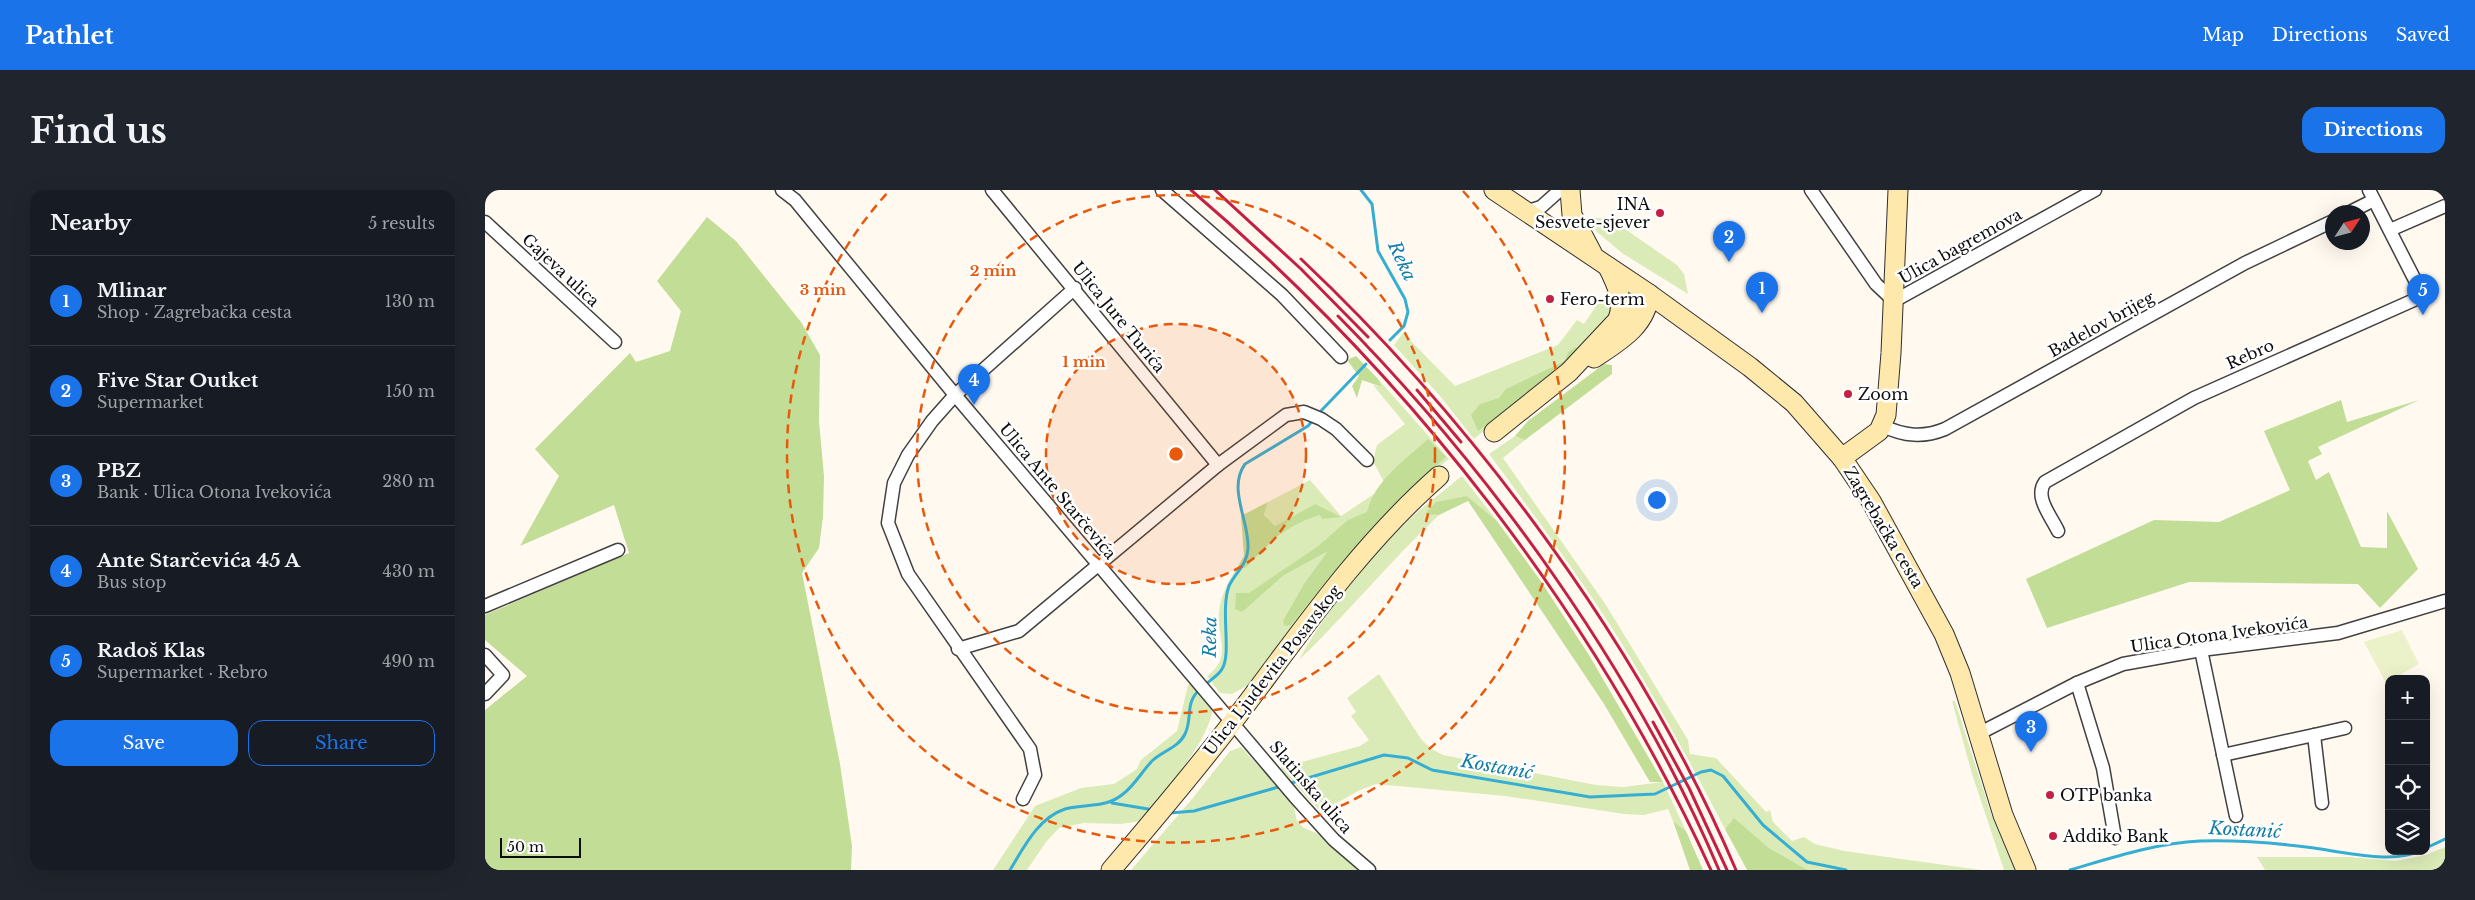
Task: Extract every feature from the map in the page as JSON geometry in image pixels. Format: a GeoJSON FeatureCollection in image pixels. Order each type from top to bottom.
{"type":"FeatureCollection","features":[{"type":"Feature","properties":{"kind":"main road","name":"Zagrebačka cesta"},"geometry":{"type":"LineString","coordinates":[[1494,190],[1649,294],[1787,397],[1813,422],[1843,458],[1871,501],[1941,627],[1960,673],[2003,815],[2026,870]]}},
{"type":"Feature","properties":{"kind":"main road"},"geometry":{"type":"LineString","coordinates":[[1570,190],[1572,215],[1601,261],[1620,297],[1625,325]]}},
{"type":"Feature","properties":{"kind":"main road"},"geometry":{"type":"LineString","coordinates":[[1843,458],[1883,426],[1887,404],[1894,301],[1898,190]]}},
{"type":"Feature","properties":{"kind":"main road"},"geometry":{"type":"LineString","coordinates":[[1625,325],[1633,304],[1649,294]]}},
{"type":"Feature","properties":{"kind":"main road"},"geometry":{"type":"LineString","coordinates":[[1494,432],[1625,325],[1680,316]]}},
{"type":"Feature","properties":{"kind":"main road","name":"Ulica Ljudevita Posavskog"},"geometry":{"type":"LineString","coordinates":[[1111,870],[1233,722],[1337,584],[1399,514],[1439,476]]}},
{"type":"Feature","properties":{"kind":"street","name":"Ulica Ante Starčevića"},"geometry":{"type":"LineString","coordinates":[[782,190],[795,200],[955,394],[1233,722]]}},
{"type":"Feature","properties":{"kind":"street","name":"Ulica Jure Turića"},"geometry":{"type":"LineString","coordinates":[[992,190],[1075,288],[1218,465]]}},
{"type":"Feature","properties":{"kind":"street"},"geometry":{"type":"LineString","coordinates":[[1162,190],[1282,295],[1341,357]]}},
{"type":"Feature","properties":{"kind":"street"},"geometry":{"type":"LineString","coordinates":[[1525,212],[1541,207],[1560,190]]}},
{"type":"Feature","properties":{"kind":"street"},"geometry":{"type":"LineString","coordinates":[[1811,190],[1876,284],[1894,301]]}},
{"type":"Feature","properties":{"kind":"street","name":"Ulica bagremova"},"geometry":{"type":"LineString","coordinates":[[1894,301],[2095,190]]}},
{"type":"Feature","properties":{"kind":"street"},"geometry":{"type":"LineString","coordinates":[[2359,205],[2372,195]]}},
{"type":"Feature","properties":{"kind":"street","name":"Rebro"},"geometry":{"type":"LineString","coordinates":[[2058,531],[2040,497],[2041,487],[2045,482],[2194,398],[2414,300],[2418,292],[2418,286],[2372,195]]}},
{"type":"Feature","properties":{"kind":"street"},"geometry":{"type":"LineString","coordinates":[[2390,230],[2445,206]]}},
{"type":"Feature","properties":{"kind":"street","name":"Gajeva ulica"},"geometry":{"type":"LineString","coordinates":[[485,222],[615,342]]}},
{"type":"Feature","properties":{"kind":"street","name":"Badelov brijeg"},"geometry":{"type":"LineString","coordinates":[[1883,426],[1900,432],[1918,435],[1934,434],[1945,429],[2245,263],[2325,225]]}},
{"type":"Feature","properties":{"kind":"street"},"geometry":{"type":"LineString","coordinates":[[1023,799],[1035,775],[1030,749],[958,649],[908,574],[888,523],[895,483],[908,455],[932,421],[955,394],[1075,288]]}},
{"type":"Feature","properties":{"kind":"street"},"geometry":{"type":"LineString","coordinates":[[958,649],[1019,631],[1218,465],[1286,415],[1304,412],[1336,429],[1367,460]]}},
{"type":"Feature","properties":{"kind":"street"},"geometry":{"type":"LineString","coordinates":[[485,606],[618,550]]}},
{"type":"Feature","properties":{"kind":"street","name":"Ulica Otona Ivekovića"},"geometry":{"type":"LineString","coordinates":[[1978,734],[2077,684],[2123,664],[2201,650],[2338,633],[2445,601]]}},
{"type":"Feature","properties":{"kind":"street"},"geometry":{"type":"LineString","coordinates":[[2201,650],[2236,816]]}},
{"type":"Feature","properties":{"kind":"street"},"geometry":{"type":"LineString","coordinates":[[485,655],[503,675],[485,694]]}},
{"type":"Feature","properties":{"kind":"street"},"geometry":{"type":"LineString","coordinates":[[2077,684],[2103,768],[2115,838]]}},
{"type":"Feature","properties":{"kind":"street","name":"Slatinska ulica"},"geometry":{"type":"LineString","coordinates":[[1233,722],[1295,797],[1334,840],[1369,870]]}},
{"type":"Feature","properties":{"kind":"street"},"geometry":{"type":"LineString","coordinates":[[2223,755],[2345,728]]}},
{"type":"Feature","properties":{"kind":"street"},"geometry":{"type":"LineString","coordinates":[[2313,736],[2322,803]]}},
{"type":"Feature","properties":{"kind":"green space"},"geometry":{"type":"Polygon","coordinates":[[[707,217],[736,241],[801,322],[820,355],[819,421],[824,476],[823,517],[819,548],[802,573],[840,764],[852,846],[851,870],[485,870],[485,710],[527,676],[485,640],[485,615],[629,553],[614,505],[520,546],[559,476],[535,449],[630,353],[636,362],[670,351],[681,311],[657,281],[707,217]]]}},
{"type":"Feature","properties":{"kind":"green space"},"geometry":{"type":"Polygon","coordinates":[[[1599,218],[1612,220],[1677,265],[1684,274],[1688,294],[1622,253],[1583,220],[1599,218]]]}},
{"type":"Feature","properties":{"kind":"green space"},"geometry":{"type":"Polygon","coordinates":[[[1607,290],[1611,296],[1611,314],[1595,339],[1474,439],[1440,396],[1394,345],[1403,333],[1455,386],[1558,345],[1577,320],[1584,324],[1607,290]]]}},
{"type":"Feature","properties":{"kind":"green space"},"geometry":{"type":"Polygon","coordinates":[[[1576,347],[1565,363],[1478,431],[1471,415],[1480,404],[1499,398],[1506,389],[1565,361],[1568,352],[1576,347]]]}},
{"type":"Feature","properties":{"kind":"green space"},"geometry":{"type":"Polygon","coordinates":[[[1356,356],[1378,379],[1382,387],[1362,380],[1357,398],[1352,386],[1359,376],[1347,360],[1356,356]]]}},
{"type":"Feature","properties":{"kind":"green space"},"geometry":{"type":"Polygon","coordinates":[[[1604,364],[1612,365],[1612,374],[1525,440],[1515,436],[1528,421],[1604,364]]]}},
{"type":"Feature","properties":{"kind":"green space"},"geometry":{"type":"Polygon","coordinates":[[[1378,379],[1449,459],[1435,470],[1299,620],[1248,685],[1232,694],[1220,693],[1207,676],[1220,662],[1222,654],[1219,612],[1223,595],[1231,578],[1237,568],[1246,568],[1262,550],[1279,536],[1297,524],[1320,515],[1315,504],[1275,526],[1264,515],[1268,502],[1310,480],[1341,516],[1386,486],[1373,461],[1377,445],[1405,424],[1373,385],[1382,387],[1378,379]]]}},
{"type":"Feature","properties":{"kind":"green space"},"geometry":{"type":"Polygon","coordinates":[[[2341,400],[2347,422],[2419,400],[2318,447],[2322,454],[2308,461],[2316,480],[2329,472],[2361,547],[2387,548],[2387,511],[2418,569],[2380,608],[2358,584],[2189,582],[2047,628],[2026,579],[2154,520],[2219,522],[2290,490],[2264,431],[2341,400]]]}},
{"type":"Feature","properties":{"kind":"green space"},"geometry":{"type":"Polygon","coordinates":[[[1515,436],[1525,440],[1503,458],[1606,605],[1688,740],[1690,754],[1716,758],[1766,812],[1770,810],[1773,822],[1792,841],[1804,837],[1815,844],[1844,851],[1981,870],[1808,870],[1769,848],[1734,819],[1725,829],[1633,662],[1559,550],[1489,454],[1515,436]]]}},
{"type":"Feature","properties":{"kind":"green space"},"geometry":{"type":"Polygon","coordinates":[[[1428,439],[1446,457],[1424,476],[1364,537],[1291,625],[1285,626],[1283,621],[1304,584],[1328,551],[1284,575],[1242,612],[1235,609],[1236,593],[1249,593],[1317,547],[1348,520],[1367,512],[1376,490],[1392,471],[1428,439]]]}},
{"type":"Feature","properties":{"kind":"green space"},"geometry":{"type":"Polygon","coordinates":[[[1462,476],[1497,521],[1467,496],[1425,513],[1439,515],[1403,550],[1299,660],[1310,640],[1336,603],[1379,550],[1411,518],[1462,476]]]}},
{"type":"Feature","properties":{"kind":"green space"},"geometry":{"type":"Polygon","coordinates":[[[1467,496],[1497,521],[1540,580],[1589,655],[1663,782],[1650,782],[1604,704],[1468,501],[1439,515],[1425,514],[1436,502],[1467,496]]]}},
{"type":"Feature","properties":{"kind":"green space"},"geometry":{"type":"Polygon","coordinates":[[[1268,502],[1264,515],[1275,526],[1315,504],[1341,517],[1322,519],[1320,515],[1297,524],[1262,550],[1246,568],[1237,568],[1244,556],[1241,516],[1268,502]]]}},
{"type":"Feature","properties":{"kind":"green space"},"geometry":{"type":"Polygon","coordinates":[[[2402,630],[2419,664],[2400,675],[2385,675],[2385,681],[2364,642],[2402,630]]]}},
{"type":"Feature","properties":{"kind":"green space"},"geometry":{"type":"Polygon","coordinates":[[[1379,674],[1421,739],[1430,748],[1443,755],[1596,785],[1623,787],[1663,782],[1686,831],[1673,821],[1668,809],[1644,815],[1624,814],[1505,796],[1376,784],[1360,790],[1321,812],[1280,768],[1360,746],[1369,740],[1351,716],[1356,712],[1347,698],[1379,674]]]}},
{"type":"Feature","properties":{"kind":"green space"},"geometry":{"type":"Polygon","coordinates":[[[1192,683],[1213,706],[1210,720],[1195,750],[1141,821],[1121,824],[1084,823],[1059,828],[1046,842],[1027,870],[993,870],[1035,806],[1081,788],[1114,784],[1137,769],[1141,760],[1177,731],[1188,685],[1192,683]]]}},
{"type":"Feature","properties":{"kind":"green space"},"geometry":{"type":"Polygon","coordinates":[[[1952,701],[1955,701],[1991,814],[2015,870],[2004,870],[1972,774],[1952,701]]]}},
{"type":"Feature","properties":{"kind":"green space"},"geometry":{"type":"Polygon","coordinates":[[[1241,747],[1293,803],[1297,821],[1304,828],[1321,835],[1359,870],[1131,870],[1230,751],[1241,747]]]}},
{"type":"Feature","properties":{"kind":"green space"},"geometry":{"type":"Polygon","coordinates":[[[1734,818],[1769,848],[1808,870],[1747,870],[1725,829],[1734,818]]]}},
{"type":"Feature","properties":{"kind":"green space"},"geometry":{"type":"Polygon","coordinates":[[[1673,821],[1686,831],[1703,870],[1690,870],[1673,821]]]}},
{"type":"Feature","properties":{"kind":"green space"},"geometry":{"type":"Polygon","coordinates":[[[2445,847],[2445,870],[2265,870],[2257,857],[2349,857],[2396,861],[2430,855],[2445,847]]]}},
{"type":"Feature","properties":{"kind":"waterway","name":"Reka"},"geometry":{"type":"LineString","coordinates":[[1361,190],[1372,204],[1378,251],[1405,299],[1408,312],[1404,326],[1390,340]]}},
{"type":"Feature","properties":{"kind":"waterway","name":"Reka"},"geometry":{"type":"LineString","coordinates":[[1318,414],[1366,364]]}},
{"type":"Feature","properties":{"kind":"waterway","name":"Reka"},"geometry":{"type":"LineString","coordinates":[[1205,685],[1219,673],[1225,662],[1226,607],[1229,586],[1243,564],[1248,549],[1248,539],[1239,495],[1238,484],[1240,474],[1245,464],[1308,426],[1313,420]]}},
{"type":"Feature","properties":{"kind":"waterway","name":"Reka"},"geometry":{"type":"LineString","coordinates":[[1010,870],[1026,843],[1047,819],[1065,809],[1102,804],[1116,799],[1131,786],[1153,760],[1175,746],[1185,734],[1190,706],[1200,689]]}},
{"type":"Feature","properties":{"kind":"waterway","name":"Kostanić"},"geometry":{"type":"LineString","coordinates":[[1288,784],[1384,755],[1408,758],[1432,770],[1590,797],[1655,794],[1701,772],[1711,770],[1723,776],[1763,825],[1807,862],[1846,870]]}},
{"type":"Feature","properties":{"kind":"waterway","name":"Kostanić"},"geometry":{"type":"LineString","coordinates":[[1170,813],[1194,811],[1282,786]]}},
{"type":"Feature","properties":{"kind":"waterway","name":"Kostanić"},"geometry":{"type":"LineString","coordinates":[[1112,803],[1154,810]]}},
{"type":"Feature","properties":{"kind":"waterway","name":"Kostanić"},"geometry":{"type":"LineString","coordinates":[[2430,846],[2445,839]]}},
{"type":"Feature","properties":{"kind":"waterway","name":"Kostanić"},"geometry":{"type":"LineString","coordinates":[[2070,870],[2150,848],[2200,841],[2271,843],[2382,857],[2409,855]]}},
{"type":"Feature","properties":{"kind":"railway"},"geometry":{"type":"LineString","coordinates":[[1191,190],[1271,262],[1348,338],[1420,418],[1488,502],[1551,589],[1610,680],[1663,773],[1711,870]]}},
{"type":"Feature","properties":{"kind":"railway"},"geometry":{"type":"LineString","coordinates":[[1215,190],[1301,269],[1368,337]]}},
{"type":"Feature","properties":{"kind":"railway"},"geometry":{"type":"LineString","coordinates":[[1301,259],[1366,324],[1430,393],[1491,466],[1549,543],[1603,622],[1653,704],[1697,787],[1736,870]]}},
{"type":"Feature","properties":{"kind":"railway"},"geometry":{"type":"LineString","coordinates":[[1338,316],[1395,376],[1450,440],[1504,507],[1554,576],[1601,647],[1645,720],[1684,795],[1719,870]]}},
{"type":"Feature","properties":{"kind":"railway"},"geometry":{"type":"LineString","coordinates":[[1417,390],[1461,442]]}},
{"type":"Feature","properties":{"kind":"railway"},"geometry":{"type":"LineString","coordinates":[[1653,722],[1689,788],[1727,870]]}},
{"type":"Feature","properties":{"kind":"place","name":"INA Sesvete-sjever"},"geometry":{"type":"Point","coordinates":[1660,213]}},
{"type":"Feature","properties":{"kind":"place","name":"Five Star Outket"},"geometry":{"type":"Point","coordinates":[1729,262]}},
{"type":"Feature","properties":{"kind":"place","name":"Fero-term"},"geometry":{"type":"Point","coordinates":[1550,299]}},
{"type":"Feature","properties":{"kind":"place","name":"Mlinar"},"geometry":{"type":"Point","coordinates":[1762,313]}},
{"type":"Feature","properties":{"kind":"place","name":"Radoš Klas"},"geometry":{"type":"Point","coordinates":[2423,315]}},
{"type":"Feature","properties":{"kind":"place","name":"Zoom"},"geometry":{"type":"Point","coordinates":[1848,394]}},
{"type":"Feature","properties":{"kind":"place","name":"Ante Starčevića 45 A"},"geometry":{"type":"Point","coordinates":[974,405]}},
{"type":"Feature","properties":{"kind":"place","name":"PBZ"},"geometry":{"type":"Point","coordinates":[2031,752]}},
{"type":"Feature","properties":{"kind":"place","name":"OTP banka"},"geometry":{"type":"Point","coordinates":[2050,795]}},
{"type":"Feature","properties":{"kind":"place","name":"Addiko Bank"},"geometry":{"type":"Point","coordinates":[2053,836]}}]}
